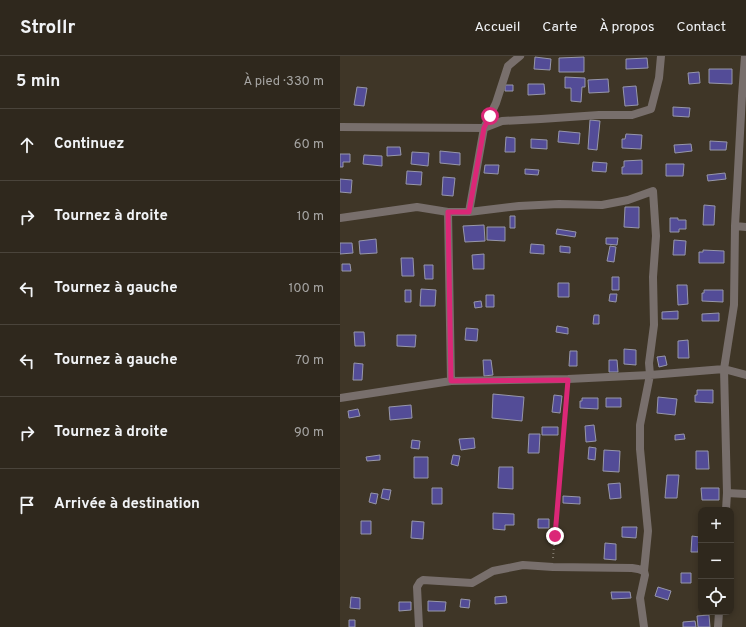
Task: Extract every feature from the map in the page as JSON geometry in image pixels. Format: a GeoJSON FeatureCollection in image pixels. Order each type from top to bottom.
{"type":"FeatureCollection","features":[{"type":"Feature","properties":{"kind":"street"},"geometry":{"type":"LineString","coordinates":[[469,212],[484,128],[496,103],[508,66],[520,56]]}},
{"type":"Feature","properties":{"kind":"street"},"geometry":{"type":"LineString","coordinates":[[340,127],[484,128],[502,121],[599,114],[632,115],[650,110],[659,78],[661,56]]}},
{"type":"Feature","properties":{"kind":"street"},"geometry":{"type":"LineString","coordinates":[[726,507],[724,370],[734,304],[735,226],[744,97],[745,56]]}},
{"type":"Feature","properties":{"kind":"street"},"geometry":{"type":"LineString","coordinates":[[340,218],[417,207],[448,212],[469,212],[519,206],[602,205],[628,200],[653,191],[656,236],[653,277],[654,325],[649,363],[650,375],[640,425],[640,449],[648,531],[644,571],[645,575],[640,598],[644,627]]}},
{"type":"Feature","properties":{"kind":"street"},"geometry":{"type":"LineString","coordinates":[[448,212],[451,381]]}},
{"type":"Feature","properties":{"kind":"street"},"geometry":{"type":"LineString","coordinates":[[735,226],[746,227]]}},
{"type":"Feature","properties":{"kind":"street"},"geometry":{"type":"LineString","coordinates":[[340,398],[451,381],[568,380],[724,370],[746,375]]}},
{"type":"Feature","properties":{"kind":"street"},"geometry":{"type":"LineString","coordinates":[[727,493],[746,494]]}},
{"type":"Feature","properties":{"kind":"street"},"geometry":{"type":"LineString","coordinates":[[419,627],[417,586],[423,580],[472,583],[493,571],[523,566],[632,568],[644,571]]}},
{"type":"Feature","properties":{"kind":"street"},"geometry":{"type":"LineString","coordinates":[[718,627],[719,615]]}},
{"type":"Feature","properties":{"kind":"path"},"geometry":{"type":"LineString","coordinates":[[553,567],[568,380]]}},
{"type":"Feature","properties":{"kind":"building"},"geometry":{"type":"Polygon","coordinates":[[[535,57],[551,59],[550,70],[534,69],[535,57]]]}},
{"type":"Feature","properties":{"kind":"building"},"geometry":{"type":"Polygon","coordinates":[[[584,57],[584,72],[559,72],[559,58],[584,57]]]}},
{"type":"Feature","properties":{"kind":"building"},"geometry":{"type":"Polygon","coordinates":[[[647,58],[648,68],[626,69],[626,59],[647,58]]]}},
{"type":"Feature","properties":{"kind":"building"},"geometry":{"type":"Polygon","coordinates":[[[709,69],[732,69],[732,84],[709,83],[709,69]]]}},
{"type":"Feature","properties":{"kind":"building"},"geometry":{"type":"Polygon","coordinates":[[[699,72],[700,83],[689,84],[688,73],[699,72]]]}},
{"type":"Feature","properties":{"kind":"building"},"geometry":{"type":"Polygon","coordinates":[[[565,77],[585,78],[585,87],[582,87],[581,102],[571,101],[571,88],[565,88],[565,77]]]}},
{"type":"Feature","properties":{"kind":"building"},"geometry":{"type":"Polygon","coordinates":[[[608,79],[609,92],[589,93],[588,80],[608,79]]]}},
{"type":"Feature","properties":{"kind":"building"},"geometry":{"type":"Polygon","coordinates":[[[528,84],[544,84],[545,94],[528,95],[528,84]]]}},
{"type":"Feature","properties":{"kind":"building"},"geometry":{"type":"Polygon","coordinates":[[[505,85],[513,85],[513,91],[505,91],[505,85]]]}},
{"type":"Feature","properties":{"kind":"building"},"geometry":{"type":"Polygon","coordinates":[[[636,86],[638,105],[625,106],[623,87],[636,86]]]}},
{"type":"Feature","properties":{"kind":"building"},"geometry":{"type":"Polygon","coordinates":[[[357,87],[367,88],[364,106],[354,105],[357,87]]]}},
{"type":"Feature","properties":{"kind":"building"},"geometry":{"type":"Polygon","coordinates":[[[673,107],[690,108],[689,117],[673,116],[673,107]]]}},
{"type":"Feature","properties":{"kind":"building"},"geometry":{"type":"Polygon","coordinates":[[[590,120],[600,121],[597,150],[588,149],[590,120]]]}},
{"type":"Feature","properties":{"kind":"building"},"geometry":{"type":"Polygon","coordinates":[[[559,131],[580,133],[579,144],[558,142],[559,131]]]}},
{"type":"Feature","properties":{"kind":"building"},"geometry":{"type":"Polygon","coordinates":[[[626,134],[642,135],[641,149],[622,148],[622,139],[625,139],[626,134]]]}},
{"type":"Feature","properties":{"kind":"building"},"geometry":{"type":"Polygon","coordinates":[[[506,137],[515,138],[515,152],[505,152],[506,137]]]}},
{"type":"Feature","properties":{"kind":"building"},"geometry":{"type":"Polygon","coordinates":[[[531,139],[547,140],[547,149],[531,148],[531,139]]]}},
{"type":"Feature","properties":{"kind":"building"},"geometry":{"type":"Polygon","coordinates":[[[710,141],[727,142],[726,150],[710,150],[710,141]]]}},
{"type":"Feature","properties":{"kind":"building"},"geometry":{"type":"Polygon","coordinates":[[[691,144],[692,151],[675,153],[674,145],[691,144]]]}},
{"type":"Feature","properties":{"kind":"building"},"geometry":{"type":"Polygon","coordinates":[[[387,147],[400,147],[401,155],[387,156],[387,147]]]}},
{"type":"Feature","properties":{"kind":"building"},"geometry":{"type":"Polygon","coordinates":[[[440,151],[460,153],[460,165],[440,163],[440,151]]]}},
{"type":"Feature","properties":{"kind":"building"},"geometry":{"type":"Polygon","coordinates":[[[412,152],[429,153],[428,166],[411,164],[412,152]]]}},
{"type":"Feature","properties":{"kind":"building"},"geometry":{"type":"Polygon","coordinates":[[[340,154],[350,154],[350,162],[343,162],[343,167],[340,167],[340,154]]]}},
{"type":"Feature","properties":{"kind":"building"},"geometry":{"type":"Polygon","coordinates":[[[364,155],[382,156],[382,166],[363,164],[364,155]]]}},
{"type":"Feature","properties":{"kind":"building"},"geometry":{"type":"Polygon","coordinates":[[[642,160],[642,174],[622,174],[624,161],[642,160]]]}},
{"type":"Feature","properties":{"kind":"building"},"geometry":{"type":"Polygon","coordinates":[[[593,162],[607,163],[606,172],[592,171],[593,162]]]}},
{"type":"Feature","properties":{"kind":"building"},"geometry":{"type":"Polygon","coordinates":[[[666,164],[684,164],[683,176],[666,176],[666,164]]]}},
{"type":"Feature","properties":{"kind":"building"},"geometry":{"type":"Polygon","coordinates":[[[485,165],[499,165],[498,174],[484,173],[485,165]]]}},
{"type":"Feature","properties":{"kind":"building"},"geometry":{"type":"Polygon","coordinates":[[[525,169],[539,170],[538,175],[525,174],[525,169]]]}},
{"type":"Feature","properties":{"kind":"building"},"geometry":{"type":"Polygon","coordinates":[[[407,171],[422,172],[421,185],[406,184],[407,171]]]}},
{"type":"Feature","properties":{"kind":"building"},"geometry":{"type":"Polygon","coordinates":[[[725,173],[726,179],[708,181],[707,175],[725,173]]]}},
{"type":"Feature","properties":{"kind":"building"},"geometry":{"type":"Polygon","coordinates":[[[443,177],[455,178],[453,196],[442,195],[443,177]]]}},
{"type":"Feature","properties":{"kind":"building"},"geometry":{"type":"Polygon","coordinates":[[[340,179],[352,180],[351,193],[340,192],[340,179]]]}},
{"type":"Feature","properties":{"kind":"building"},"geometry":{"type":"Polygon","coordinates":[[[704,205],[715,206],[714,225],[703,225],[704,205]]]}},
{"type":"Feature","properties":{"kind":"building"},"geometry":{"type":"Polygon","coordinates":[[[625,207],[639,207],[639,228],[624,227],[625,207]]]}},
{"type":"Feature","properties":{"kind":"building"},"geometry":{"type":"Polygon","coordinates":[[[510,216],[515,216],[515,228],[510,228],[510,216]]]}},
{"type":"Feature","properties":{"kind":"building"},"geometry":{"type":"Polygon","coordinates":[[[670,218],[686,220],[686,229],[679,229],[679,232],[670,232],[670,218]]]}},
{"type":"Feature","properties":{"kind":"building"},"geometry":{"type":"Polygon","coordinates":[[[484,225],[485,241],[465,242],[463,226],[484,225]]]}},
{"type":"Feature","properties":{"kind":"building"},"geometry":{"type":"Polygon","coordinates":[[[487,227],[505,227],[505,241],[487,240],[487,227]]]}},
{"type":"Feature","properties":{"kind":"building"},"geometry":{"type":"Polygon","coordinates":[[[557,229],[576,232],[575,237],[556,234],[557,229]]]}},
{"type":"Feature","properties":{"kind":"building"},"geometry":{"type":"Polygon","coordinates":[[[606,238],[618,238],[617,245],[606,244],[606,238]]]}},
{"type":"Feature","properties":{"kind":"building"},"geometry":{"type":"Polygon","coordinates":[[[376,239],[377,253],[360,254],[359,241],[376,239]]]}},
{"type":"Feature","properties":{"kind":"building"},"geometry":{"type":"Polygon","coordinates":[[[674,240],[686,241],[685,255],[673,255],[674,240]]]}},
{"type":"Feature","properties":{"kind":"building"},"geometry":{"type":"Polygon","coordinates":[[[340,243],[352,243],[353,253],[340,254],[340,243]]]}},
{"type":"Feature","properties":{"kind":"building"},"geometry":{"type":"Polygon","coordinates":[[[531,244],[544,245],[544,254],[530,253],[531,244]]]}},
{"type":"Feature","properties":{"kind":"building"},"geometry":{"type":"Polygon","coordinates":[[[560,246],[570,247],[570,253],[560,252],[560,246]]]}},
{"type":"Feature","properties":{"kind":"building"},"geometry":{"type":"Polygon","coordinates":[[[610,246],[616,247],[614,262],[607,261],[610,246]]]}},
{"type":"Feature","properties":{"kind":"building"},"geometry":{"type":"Polygon","coordinates":[[[703,250],[724,251],[724,263],[699,263],[699,252],[703,252],[703,250]]]}},
{"type":"Feature","properties":{"kind":"building"},"geometry":{"type":"Polygon","coordinates":[[[484,254],[484,269],[473,269],[472,255],[484,254]]]}},
{"type":"Feature","properties":{"kind":"building"},"geometry":{"type":"Polygon","coordinates":[[[401,258],[413,258],[414,276],[402,276],[401,258]]]}},
{"type":"Feature","properties":{"kind":"building"},"geometry":{"type":"Polygon","coordinates":[[[342,264],[350,264],[351,271],[342,271],[342,264]]]}},
{"type":"Feature","properties":{"kind":"building"},"geometry":{"type":"Polygon","coordinates":[[[424,265],[433,265],[433,279],[425,279],[424,265]]]}},
{"type":"Feature","properties":{"kind":"building"},"geometry":{"type":"Polygon","coordinates":[[[612,277],[619,277],[619,290],[612,290],[612,277]]]}},
{"type":"Feature","properties":{"kind":"building"},"geometry":{"type":"Polygon","coordinates":[[[558,283],[569,283],[569,297],[558,297],[558,283]]]}},
{"type":"Feature","properties":{"kind":"building"},"geometry":{"type":"Polygon","coordinates":[[[677,285],[687,285],[688,304],[678,305],[677,285]]]}},
{"type":"Feature","properties":{"kind":"building"},"geometry":{"type":"Polygon","coordinates":[[[421,289],[436,290],[435,306],[420,306],[421,289]]]}},
{"type":"Feature","properties":{"kind":"building"},"geometry":{"type":"Polygon","coordinates":[[[405,290],[411,290],[411,302],[405,302],[405,290]]]}},
{"type":"Feature","properties":{"kind":"building"},"geometry":{"type":"Polygon","coordinates":[[[704,290],[723,290],[723,302],[702,301],[702,293],[704,293],[704,290]]]}},
{"type":"Feature","properties":{"kind":"building"},"geometry":{"type":"Polygon","coordinates":[[[610,294],[617,294],[616,302],[609,301],[610,294]]]}},
{"type":"Feature","properties":{"kind":"building"},"geometry":{"type":"Polygon","coordinates":[[[486,295],[494,295],[494,307],[486,307],[486,295]]]}},
{"type":"Feature","properties":{"kind":"building"},"geometry":{"type":"Polygon","coordinates":[[[481,301],[482,307],[475,308],[474,302],[481,301]]]}},
{"type":"Feature","properties":{"kind":"building"},"geometry":{"type":"Polygon","coordinates":[[[678,311],[678,319],[662,319],[662,312],[678,311]]]}},
{"type":"Feature","properties":{"kind":"building"},"geometry":{"type":"Polygon","coordinates":[[[719,313],[719,321],[702,321],[702,314],[719,313]]]}},
{"type":"Feature","properties":{"kind":"building"},"geometry":{"type":"Polygon","coordinates":[[[594,315],[599,315],[599,324],[593,324],[594,315]]]}},
{"type":"Feature","properties":{"kind":"building"},"geometry":{"type":"Polygon","coordinates":[[[557,326],[568,328],[568,334],[556,332],[557,326]]]}},
{"type":"Feature","properties":{"kind":"building"},"geometry":{"type":"Polygon","coordinates":[[[466,328],[478,329],[477,341],[465,340],[466,328]]]}},
{"type":"Feature","properties":{"kind":"building"},"geometry":{"type":"Polygon","coordinates":[[[354,332],[364,332],[365,346],[355,346],[354,332]]]}},
{"type":"Feature","properties":{"kind":"building"},"geometry":{"type":"Polygon","coordinates":[[[397,335],[416,335],[415,347],[397,346],[397,335]]]}},
{"type":"Feature","properties":{"kind":"building"},"geometry":{"type":"Polygon","coordinates":[[[688,340],[689,358],[678,358],[678,341],[688,340]]]}},
{"type":"Feature","properties":{"kind":"building"},"geometry":{"type":"Polygon","coordinates":[[[624,349],[636,350],[636,365],[624,364],[624,349]]]}},
{"type":"Feature","properties":{"kind":"building"},"geometry":{"type":"Polygon","coordinates":[[[570,351],[577,351],[577,366],[569,366],[570,351]]]}},
{"type":"Feature","properties":{"kind":"building"},"geometry":{"type":"Polygon","coordinates":[[[665,356],[667,365],[659,367],[657,357],[665,356]]]}},
{"type":"Feature","properties":{"kind":"building"},"geometry":{"type":"Polygon","coordinates":[[[483,360],[491,360],[493,375],[484,376],[483,360]]]}},
{"type":"Feature","properties":{"kind":"building"},"geometry":{"type":"Polygon","coordinates":[[[609,360],[617,360],[618,372],[609,372],[609,360]]]}},
{"type":"Feature","properties":{"kind":"building"},"geometry":{"type":"Polygon","coordinates":[[[354,363],[363,364],[362,380],[353,380],[354,363]]]}},
{"type":"Feature","properties":{"kind":"building"},"geometry":{"type":"Polygon","coordinates":[[[697,390],[713,390],[713,403],[695,402],[697,390]]]}},
{"type":"Feature","properties":{"kind":"building"},"geometry":{"type":"Polygon","coordinates":[[[493,394],[524,397],[522,421],[492,418],[493,394]]]}},
{"type":"Feature","properties":{"kind":"building"},"geometry":{"type":"Polygon","coordinates":[[[554,395],[562,396],[560,413],[552,412],[554,395]]]}},
{"type":"Feature","properties":{"kind":"building"},"geometry":{"type":"Polygon","coordinates":[[[658,397],[677,399],[675,415],[657,413],[658,397]]]}},
{"type":"Feature","properties":{"kind":"building"},"geometry":{"type":"Polygon","coordinates":[[[582,398],[598,398],[598,409],[580,408],[580,401],[582,401],[582,398]]]}},
{"type":"Feature","properties":{"kind":"building"},"geometry":{"type":"Polygon","coordinates":[[[606,398],[621,398],[621,407],[606,407],[606,398]]]}},
{"type":"Feature","properties":{"kind":"building"},"geometry":{"type":"Polygon","coordinates":[[[411,405],[412,418],[390,420],[389,407],[411,405]]]}},
{"type":"Feature","properties":{"kind":"building"},"geometry":{"type":"Polygon","coordinates":[[[358,409],[360,416],[349,418],[348,411],[358,409]]]}},
{"type":"Feature","properties":{"kind":"building"},"geometry":{"type":"Polygon","coordinates":[[[594,425],[596,441],[586,442],[585,426],[594,425]]]}},
{"type":"Feature","properties":{"kind":"building"},"geometry":{"type":"Polygon","coordinates":[[[542,427],[558,427],[558,435],[542,435],[542,427]]]}},
{"type":"Feature","properties":{"kind":"building"},"geometry":{"type":"Polygon","coordinates":[[[529,434],[540,434],[539,453],[528,453],[529,434]]]}},
{"type":"Feature","properties":{"kind":"building"},"geometry":{"type":"Polygon","coordinates":[[[684,434],[685,439],[675,440],[675,435],[684,434]]]}},
{"type":"Feature","properties":{"kind":"building"},"geometry":{"type":"Polygon","coordinates":[[[474,438],[475,448],[461,450],[459,439],[474,438]]]}},
{"type":"Feature","properties":{"kind":"building"},"geometry":{"type":"Polygon","coordinates":[[[412,440],[420,441],[419,449],[411,448],[412,440]]]}},
{"type":"Feature","properties":{"kind":"building"},"geometry":{"type":"Polygon","coordinates":[[[589,447],[596,448],[595,460],[588,459],[589,447]]]}},
{"type":"Feature","properties":{"kind":"building"},"geometry":{"type":"Polygon","coordinates":[[[604,450],[620,451],[619,472],[603,471],[604,450]]]}},
{"type":"Feature","properties":{"kind":"building"},"geometry":{"type":"Polygon","coordinates":[[[696,451],[708,451],[709,469],[696,469],[696,451]]]}},
{"type":"Feature","properties":{"kind":"building"},"geometry":{"type":"Polygon","coordinates":[[[380,455],[380,460],[367,461],[366,457],[380,455]]]}},
{"type":"Feature","properties":{"kind":"building"},"geometry":{"type":"Polygon","coordinates":[[[453,455],[460,456],[458,466],[451,464],[453,455]]]}},
{"type":"Feature","properties":{"kind":"building"},"geometry":{"type":"Polygon","coordinates":[[[414,457],[428,457],[428,478],[414,478],[414,457]]]}},
{"type":"Feature","properties":{"kind":"building"},"geometry":{"type":"Polygon","coordinates":[[[499,467],[513,467],[513,489],[498,488],[499,467]]]}},
{"type":"Feature","properties":{"kind":"building"},"geometry":{"type":"Polygon","coordinates":[[[667,475],[679,475],[677,498],[665,498],[667,475]]]}},
{"type":"Feature","properties":{"kind":"building"},"geometry":{"type":"Polygon","coordinates":[[[620,483],[621,498],[610,499],[608,484],[620,483]]]}},
{"type":"Feature","properties":{"kind":"building"},"geometry":{"type":"Polygon","coordinates":[[[432,488],[442,488],[442,504],[432,504],[432,488]]]}},
{"type":"Feature","properties":{"kind":"building"},"geometry":{"type":"Polygon","coordinates":[[[701,488],[719,488],[719,500],[702,500],[701,488]]]}},
{"type":"Feature","properties":{"kind":"building"},"geometry":{"type":"Polygon","coordinates":[[[383,489],[391,490],[389,500],[381,498],[383,489]]]}},
{"type":"Feature","properties":{"kind":"building"},"geometry":{"type":"Polygon","coordinates":[[[371,493],[378,494],[376,504],[369,502],[371,493]]]}},
{"type":"Feature","properties":{"kind":"building"},"geometry":{"type":"Polygon","coordinates":[[[563,496],[580,497],[580,504],[563,503],[563,496]]]}},
{"type":"Feature","properties":{"kind":"building"},"geometry":{"type":"Polygon","coordinates":[[[493,513],[514,514],[514,525],[505,525],[505,530],[493,529],[493,513]]]}},
{"type":"Feature","properties":{"kind":"building"},"geometry":{"type":"Polygon","coordinates":[[[538,519],[549,519],[549,528],[538,528],[538,519]]]}},
{"type":"Feature","properties":{"kind":"building"},"geometry":{"type":"Polygon","coordinates":[[[361,521],[371,521],[371,534],[361,534],[361,521]]]}},
{"type":"Feature","properties":{"kind":"building"},"geometry":{"type":"Polygon","coordinates":[[[412,521],[424,522],[423,539],[411,538],[412,521]]]}},
{"type":"Feature","properties":{"kind":"building"},"geometry":{"type":"Polygon","coordinates":[[[622,527],[637,527],[636,538],[622,537],[622,527]]]}},
{"type":"Feature","properties":{"kind":"building"},"geometry":{"type":"Polygon","coordinates":[[[692,536],[698,537],[698,552],[691,552],[692,536]]]}},
{"type":"Feature","properties":{"kind":"building"},"geometry":{"type":"Polygon","coordinates":[[[605,543],[616,544],[616,560],[604,559],[605,543]]]}},
{"type":"Feature","properties":{"kind":"building"},"geometry":{"type":"Polygon","coordinates":[[[681,573],[691,573],[691,583],[681,583],[681,573]]]}},
{"type":"Feature","properties":{"kind":"building"},"geometry":{"type":"Polygon","coordinates":[[[658,587],[671,591],[668,600],[655,596],[658,587]]]}},
{"type":"Feature","properties":{"kind":"building"},"geometry":{"type":"Polygon","coordinates":[[[611,592],[630,592],[631,598],[612,599],[611,592]]]}},
{"type":"Feature","properties":{"kind":"building"},"geometry":{"type":"Polygon","coordinates":[[[506,596],[507,603],[495,604],[495,597],[506,596]]]}},
{"type":"Feature","properties":{"kind":"building"},"geometry":{"type":"Polygon","coordinates":[[[351,597],[360,598],[360,609],[350,608],[351,597]]]}},
{"type":"Feature","properties":{"kind":"building"},"geometry":{"type":"Polygon","coordinates":[[[461,599],[470,600],[469,608],[460,607],[461,599]]]}},
{"type":"Feature","properties":{"kind":"building"},"geometry":{"type":"Polygon","coordinates":[[[428,601],[446,602],[445,611],[428,611],[428,601]]]}},
{"type":"Feature","properties":{"kind":"building"},"geometry":{"type":"Polygon","coordinates":[[[399,602],[411,602],[411,610],[399,611],[399,602]]]}},
{"type":"Feature","properties":{"kind":"building"},"geometry":{"type":"Polygon","coordinates":[[[709,615],[710,627],[698,627],[697,616],[709,615]]]}},
{"type":"Feature","properties":{"kind":"building"},"geometry":{"type":"Polygon","coordinates":[[[349,620],[355,620],[355,627],[349,627],[349,620]]]}},
{"type":"Feature","properties":{"kind":"building"},"geometry":{"type":"Polygon","coordinates":[[[695,621],[696,627],[683,627],[683,622],[695,621]]]}},
{"type":"Feature","properties":{"kind":"route"},"geometry":{"type":"LineString","coordinates":[[490,116],[484,128],[469,212],[448,212],[451,381],[568,380],[555,536]]}}]}
